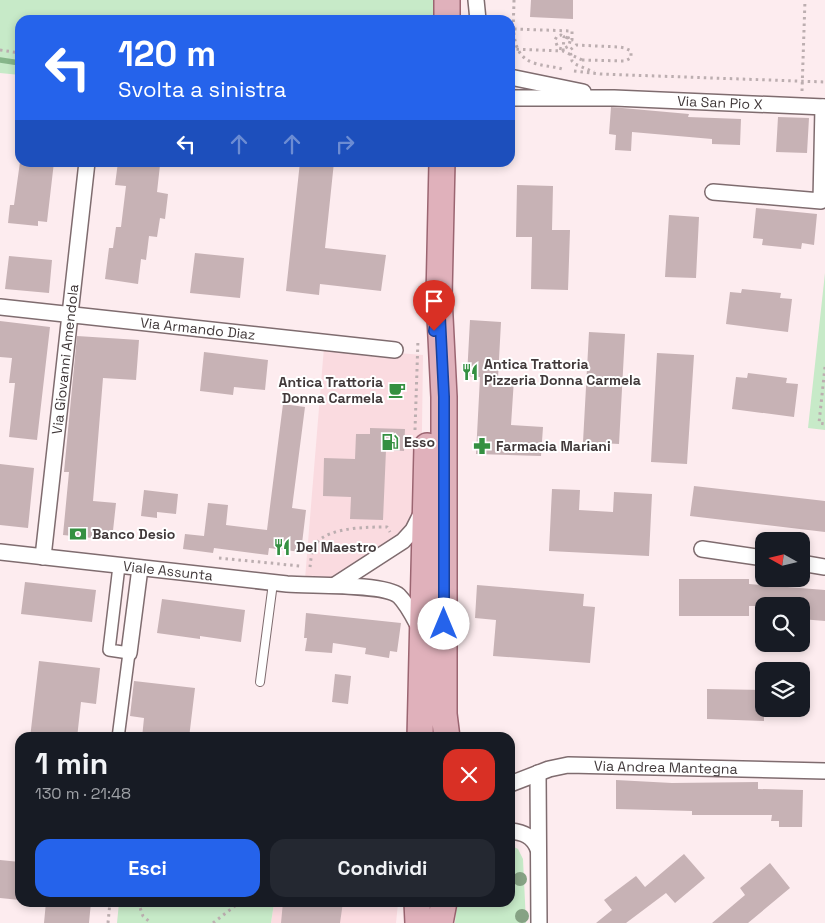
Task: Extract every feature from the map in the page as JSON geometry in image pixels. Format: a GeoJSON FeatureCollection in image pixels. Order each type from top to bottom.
{"type":"FeatureCollection","features":[{"type":"Feature","properties":{"kind":"main road"},"geometry":{"type":"LineString","coordinates":[[447,0],[447,15]]}},
{"type":"Feature","properties":{"kind":"main road"},"geometry":{"type":"LineString","coordinates":[[442,167],[439,297],[444,397],[446,732]]}},
{"type":"Feature","properties":{"kind":"main road"},"geometry":{"type":"LineString","coordinates":[[420,732],[430,375],[439,297]]}},
{"type":"Feature","properties":{"kind":"main road"},"geometry":{"type":"LineString","coordinates":[[417,907],[418,923]]}},
{"type":"Feature","properties":{"kind":"main road"},"geometry":{"type":"LineString","coordinates":[[440,923],[443,907]]}},
{"type":"Feature","properties":{"kind":"street"},"geometry":{"type":"LineString","coordinates":[[476,0],[478,15]]}},
{"type":"Feature","properties":{"kind":"street","name":"Via San Pio X"},"geometry":{"type":"LineString","coordinates":[[515,78],[614,98]]}},
{"type":"Feature","properties":{"kind":"street","name":"Via San Pio X"},"geometry":{"type":"LineString","coordinates":[[515,98],[614,98],[824,107]]}},
{"type":"Feature","properties":{"kind":"street"},"geometry":{"type":"LineString","coordinates":[[713,192],[821,201],[824,107]]}},
{"type":"Feature","properties":{"kind":"street","name":"Via Giovanni Amendola"},"geometry":{"type":"LineString","coordinates":[[43,557],[85,167]]}},
{"type":"Feature","properties":{"kind":"street","name":"Via Armando Diaz"},"geometry":{"type":"LineString","coordinates":[[0,307],[395,350]]}},
{"type":"Feature","properties":{"kind":"street"},"geometry":{"type":"LineString","coordinates":[[335,585],[403,541],[413,530],[426,502]]}},
{"type":"Feature","properties":{"kind":"street"},"geometry":{"type":"LineString","coordinates":[[702,549],[755,557]]}},
{"type":"Feature","properties":{"kind":"street","name":"Viale Assunta"},"geometry":{"type":"LineString","coordinates":[[0,552],[273,583],[306,586],[335,585],[394,593],[406,606],[423,635]]}},
{"type":"Feature","properties":{"kind":"street"},"geometry":{"type":"LineString","coordinates":[[810,564],[825,567]]}},
{"type":"Feature","properties":{"kind":"street"},"geometry":{"type":"LineString","coordinates":[[119,566],[109,650],[129,653]]}},
{"type":"Feature","properties":{"kind":"street"},"geometry":{"type":"LineString","coordinates":[[119,732],[140,568]]}},
{"type":"Feature","properties":{"kind":"street","name":"Via Andrea Mantegna"},"geometry":{"type":"LineString","coordinates":[[515,782],[538,773],[568,765],[825,771]]}},
{"type":"Feature","properties":{"kind":"street"},"geometry":{"type":"LineString","coordinates":[[538,773],[539,923]]}},
{"type":"Feature","properties":{"kind":"street"},"geometry":{"type":"LineString","coordinates":[[515,832],[524,833],[528,836],[538,849]]}},
{"type":"Feature","properties":{"kind":"lane"},"geometry":{"type":"LineString","coordinates":[[260,682],[273,583]]}},
{"type":"Feature","properties":{"kind":"path"},"geometry":{"type":"LineString","coordinates":[[513,15],[514,0]]}},
{"type":"Feature","properties":{"kind":"path"},"geometry":{"type":"LineString","coordinates":[[802,106],[805,0]]}},
{"type":"Feature","properties":{"kind":"path"},"geometry":{"type":"LineString","coordinates":[[515,29],[572,31],[572,40],[570,40],[568,48],[563,49],[556,46],[556,38],[559,35],[566,36],[563,49]]}},
{"type":"Feature","properties":{"kind":"path"},"geometry":{"type":"LineString","coordinates":[[515,42],[523,56],[534,63],[557,66],[568,71],[600,74],[825,82]]}},
{"type":"Feature","properties":{"kind":"path"},"geometry":{"type":"LineString","coordinates":[[515,49],[563,51],[569,54],[576,57],[582,60],[626,61],[630,58],[631,51],[619,47],[576,45],[570,50],[570,56],[572,61],[585,69],[600,74]]}},
{"type":"Feature","properties":{"kind":"path"},"geometry":{"type":"LineString","coordinates":[[0,50],[15,52]]}},
{"type":"Feature","properties":{"kind":"path"},"geometry":{"type":"LineString","coordinates":[[414,440],[418,331]]}},
{"type":"Feature","properties":{"kind":"path"},"geometry":{"type":"LineString","coordinates":[[825,367],[818,423],[825,424]]}},
{"type":"Feature","properties":{"kind":"path"},"geometry":{"type":"LineString","coordinates":[[310,567],[312,552],[316,544],[327,534],[364,527],[387,527],[391,533]]}},
{"type":"Feature","properties":{"kind":"path"},"geometry":{"type":"LineString","coordinates":[[215,557],[318,568]]}},
{"type":"Feature","properties":{"kind":"path"},"geometry":{"type":"LineString","coordinates":[[108,923],[110,907]]}},
{"type":"Feature","properties":{"kind":"path"},"geometry":{"type":"LineString","coordinates":[[139,907],[142,916],[151,923]]}},
{"type":"Feature","properties":{"kind":"path"},"geometry":{"type":"LineString","coordinates":[[213,923],[234,907]]}},
{"type":"Feature","properties":{"kind":"shaded area"},"geometry":{"type":"Polygon","coordinates":[[[324,347],[423,355],[421,501],[410,528],[332,579],[305,579],[324,347]]]}},
{"type":"Feature","properties":{"kind":"shaded area"},"geometry":{"type":"Polygon","coordinates":[[[273,907],[398,907],[396,923],[271,923],[273,907]]]}},
{"type":"Feature","properties":{"kind":"green space"},"geometry":{"type":"Polygon","coordinates":[[[0,0],[434,0],[433,15],[15,15],[15,74],[0,73],[0,0]]]}},
{"type":"Feature","properties":{"kind":"green space"},"geometry":{"type":"Polygon","coordinates":[[[825,273],[825,430],[808,428],[825,273]]]}},
{"type":"Feature","properties":{"kind":"green space"},"geometry":{"type":"Polygon","coordinates":[[[515,848],[518,849],[523,859],[526,923],[455,923],[457,907],[515,907],[515,848]]]}},
{"type":"Feature","properties":{"kind":"green space"},"geometry":{"type":"Polygon","coordinates":[[[119,907],[273,907],[271,923],[117,923],[119,907]]]}},
{"type":"Feature","properties":{"kind":"building"},"geometry":{"type":"Polygon","coordinates":[[[531,0],[573,0],[573,19],[530,17],[531,0]]]}},
{"type":"Feature","properties":{"kind":"building"},"geometry":{"type":"Polygon","coordinates":[[[611,107],[689,114],[688,117],[741,119],[740,145],[712,144],[712,139],[632,132],[631,151],[615,150],[616,135],[609,134],[611,107]]]}},
{"type":"Feature","properties":{"kind":"building"},"geometry":{"type":"Polygon","coordinates":[[[778,117],[809,118],[807,153],[776,152],[778,117]]]}},
{"type":"Feature","properties":{"kind":"building"},"geometry":{"type":"Polygon","coordinates":[[[19,167],[53,167],[47,222],[38,221],[38,226],[8,223],[10,205],[14,205],[19,167]]]}},
{"type":"Feature","properties":{"kind":"building"},"geometry":{"type":"Polygon","coordinates":[[[117,167],[160,167],[157,192],[168,194],[165,219],[160,218],[157,237],[149,236],[146,260],[141,259],[138,284],[105,279],[109,248],[113,248],[116,227],[121,227],[126,186],[115,185],[117,167]]]}},
{"type":"Feature","properties":{"kind":"building"},"geometry":{"type":"Polygon","coordinates":[[[299,167],[333,167],[325,248],[386,255],[381,291],[320,284],[319,295],[286,291],[299,167]]]}},
{"type":"Feature","properties":{"kind":"building"},"geometry":{"type":"Polygon","coordinates":[[[517,185],[553,186],[552,230],[570,230],[568,290],[531,289],[532,237],[516,237],[517,185]]]}},
{"type":"Feature","properties":{"kind":"building"},"geometry":{"type":"Polygon","coordinates":[[[756,208],[817,214],[814,245],[802,243],[801,249],[762,245],[763,239],[753,238],[756,208]]]}},
{"type":"Feature","properties":{"kind":"building"},"geometry":{"type":"Polygon","coordinates":[[[669,215],[699,217],[696,278],[665,277],[669,215]]]}},
{"type":"Feature","properties":{"kind":"building"},"geometry":{"type":"Polygon","coordinates":[[[195,253],[244,258],[240,298],[190,293],[195,253]]]}},
{"type":"Feature","properties":{"kind":"building"},"geometry":{"type":"Polygon","coordinates":[[[9,256],[52,260],[49,293],[5,289],[9,256]]]}},
{"type":"Feature","properties":{"kind":"building"},"geometry":{"type":"Polygon","coordinates":[[[742,289],[781,293],[780,298],[792,299],[788,332],[726,324],[730,292],[741,293],[742,289]]]}},
{"type":"Feature","properties":{"kind":"building"},"geometry":{"type":"Polygon","coordinates":[[[470,320],[501,322],[498,378],[514,379],[511,425],[543,427],[541,456],[476,454],[480,377],[467,376],[470,320]]]}},
{"type":"Feature","properties":{"kind":"building"},"geometry":{"type":"Polygon","coordinates":[[[0,321],[50,327],[37,440],[9,437],[15,383],[9,383],[12,358],[0,357],[0,321]]]}},
{"type":"Feature","properties":{"kind":"building"},"geometry":{"type":"Polygon","coordinates":[[[589,332],[625,334],[619,444],[583,442],[589,332]]]}},
{"type":"Feature","properties":{"kind":"building"},"geometry":{"type":"Polygon","coordinates":[[[77,336],[139,340],[136,380],[103,378],[93,501],[116,503],[112,540],[63,535],[69,472],[64,472],[77,336]]]}},
{"type":"Feature","properties":{"kind":"building"},"geometry":{"type":"Polygon","coordinates":[[[204,352],[268,360],[265,390],[234,387],[233,395],[200,391],[204,352]]]}},
{"type":"Feature","properties":{"kind":"building"},"geometry":{"type":"Polygon","coordinates":[[[657,353],[694,355],[687,464],[651,462],[657,353]]]}},
{"type":"Feature","properties":{"kind":"building"},"geometry":{"type":"Polygon","coordinates":[[[748,373],[787,378],[786,383],[798,384],[794,417],[732,409],[736,377],[747,378],[748,373]]]}},
{"type":"Feature","properties":{"kind":"building"},"geometry":{"type":"Polygon","coordinates":[[[283,404],[305,407],[292,508],[306,510],[301,552],[269,548],[268,555],[214,548],[213,553],[183,549],[185,534],[204,536],[208,503],[228,505],[226,525],[267,530],[283,404]]]}},
{"type":"Feature","properties":{"kind":"building"},"geometry":{"type":"Polygon","coordinates":[[[370,428],[405,429],[404,451],[386,450],[383,520],[350,519],[351,497],[323,496],[324,458],[355,459],[356,434],[370,434],[370,428]]]}},
{"type":"Feature","properties":{"kind":"building"},"geometry":{"type":"Polygon","coordinates":[[[0,464],[34,468],[28,528],[0,525],[0,464]]]}},
{"type":"Feature","properties":{"kind":"building"},"geometry":{"type":"Polygon","coordinates":[[[694,486],[825,501],[825,532],[690,516],[694,486]]]}},
{"type":"Feature","properties":{"kind":"building"},"geometry":{"type":"Polygon","coordinates":[[[552,489],[580,490],[579,510],[613,512],[614,492],[652,494],[649,556],[549,551],[552,489]]]}},
{"type":"Feature","properties":{"kind":"building"},"geometry":{"type":"Polygon","coordinates":[[[144,490],[178,494],[176,514],[157,512],[157,518],[141,516],[144,490]]]}},
{"type":"Feature","properties":{"kind":"building"},"geometry":{"type":"Polygon","coordinates":[[[679,579],[749,579],[749,584],[755,584],[755,588],[825,590],[825,621],[810,620],[810,597],[755,597],[755,606],[749,606],[749,616],[679,616],[679,579]]]}},
{"type":"Feature","properties":{"kind":"building"},"geometry":{"type":"Polygon","coordinates":[[[25,582],[96,590],[92,622],[21,614],[25,582]]]}},
{"type":"Feature","properties":{"kind":"building"},"geometry":{"type":"Polygon","coordinates":[[[477,585],[584,594],[583,606],[595,607],[590,663],[493,656],[496,620],[475,618],[477,585]]]}},
{"type":"Feature","properties":{"kind":"building"},"geometry":{"type":"Polygon","coordinates":[[[162,599],[245,610],[241,642],[200,636],[200,639],[157,633],[162,599]]]}},
{"type":"Feature","properties":{"kind":"building"},"geometry":{"type":"Polygon","coordinates":[[[306,613],[401,623],[397,652],[390,651],[389,658],[365,654],[366,648],[333,643],[332,653],[305,651],[307,638],[304,638],[306,613]]]}},
{"type":"Feature","properties":{"kind":"building"},"geometry":{"type":"Polygon","coordinates":[[[39,661],[100,668],[96,704],[81,702],[78,732],[31,732],[39,661]]]}},
{"type":"Feature","properties":{"kind":"building"},"geometry":{"type":"Polygon","coordinates":[[[335,674],[351,676],[348,704],[332,702],[335,674]]]}},
{"type":"Feature","properties":{"kind":"building"},"geometry":{"type":"Polygon","coordinates":[[[134,681],[195,688],[190,732],[143,732],[144,718],[130,716],[134,681]]]}},
{"type":"Feature","properties":{"kind":"building"},"geometry":{"type":"Polygon","coordinates":[[[707,689],[755,690],[755,717],[764,717],[764,721],[707,719],[707,689]]]}},
{"type":"Feature","properties":{"kind":"building"},"geometry":{"type":"Polygon","coordinates":[[[616,780],[672,783],[758,782],[758,789],[803,790],[802,827],[779,827],[779,821],[771,821],[772,815],[692,815],[692,811],[616,809],[616,780]]]}},
{"type":"Feature","properties":{"kind":"building"},"geometry":{"type":"Polygon","coordinates":[[[684,854],[705,878],[675,903],[666,893],[626,923],[596,923],[612,910],[604,900],[636,876],[645,887],[684,854]]]}},
{"type":"Feature","properties":{"kind":"building"},"geometry":{"type":"Polygon","coordinates":[[[0,860],[15,862],[15,900],[0,898],[0,860]]]}},
{"type":"Feature","properties":{"kind":"building"},"geometry":{"type":"Polygon","coordinates":[[[770,863],[790,888],[748,923],[712,923],[745,895],[740,888],[770,863]]]}},
{"type":"Feature","properties":{"kind":"building"},"geometry":{"type":"Polygon","coordinates":[[[46,907],[91,907],[89,923],[44,923],[46,907]]]}},
{"type":"Feature","properties":{"kind":"building"},"geometry":{"type":"Polygon","coordinates":[[[283,907],[342,907],[340,923],[281,923],[283,907]]]}},
{"type":"Feature","properties":{"kind":"waterway"},"geometry":{"type":"LineString","coordinates":[[0,60],[15,62]]}},
{"type":"Feature","properties":{"kind":"place","name":"Antica Trattoria Pizzeria Donna Carmela"},"geometry":{"type":"Point","coordinates":[470,372]}},
{"type":"Feature","properties":{"kind":"place","name":"Antica Trattoria Donna Carmela"},"geometry":{"type":"Point","coordinates":[397,390]}},
{"type":"Feature","properties":{"kind":"place","name":"Esso"},"geometry":{"type":"Point","coordinates":[390,442]}},
{"type":"Feature","properties":{"kind":"place","name":"Farmacia Mariani"},"geometry":{"type":"Point","coordinates":[482,446]}},
{"type":"Feature","properties":{"kind":"place","name":"Banco Desio"},"geometry":{"type":"Point","coordinates":[78,534]}},
{"type":"Feature","properties":{"kind":"place","name":"Del Maestro"},"geometry":{"type":"Point","coordinates":[282,547]}},
{"type":"Feature","properties":{"kind":"route"},"geometry":{"type":"LineString","coordinates":[[434,331],[439,297],[444,397],[444,624]]}}]}
